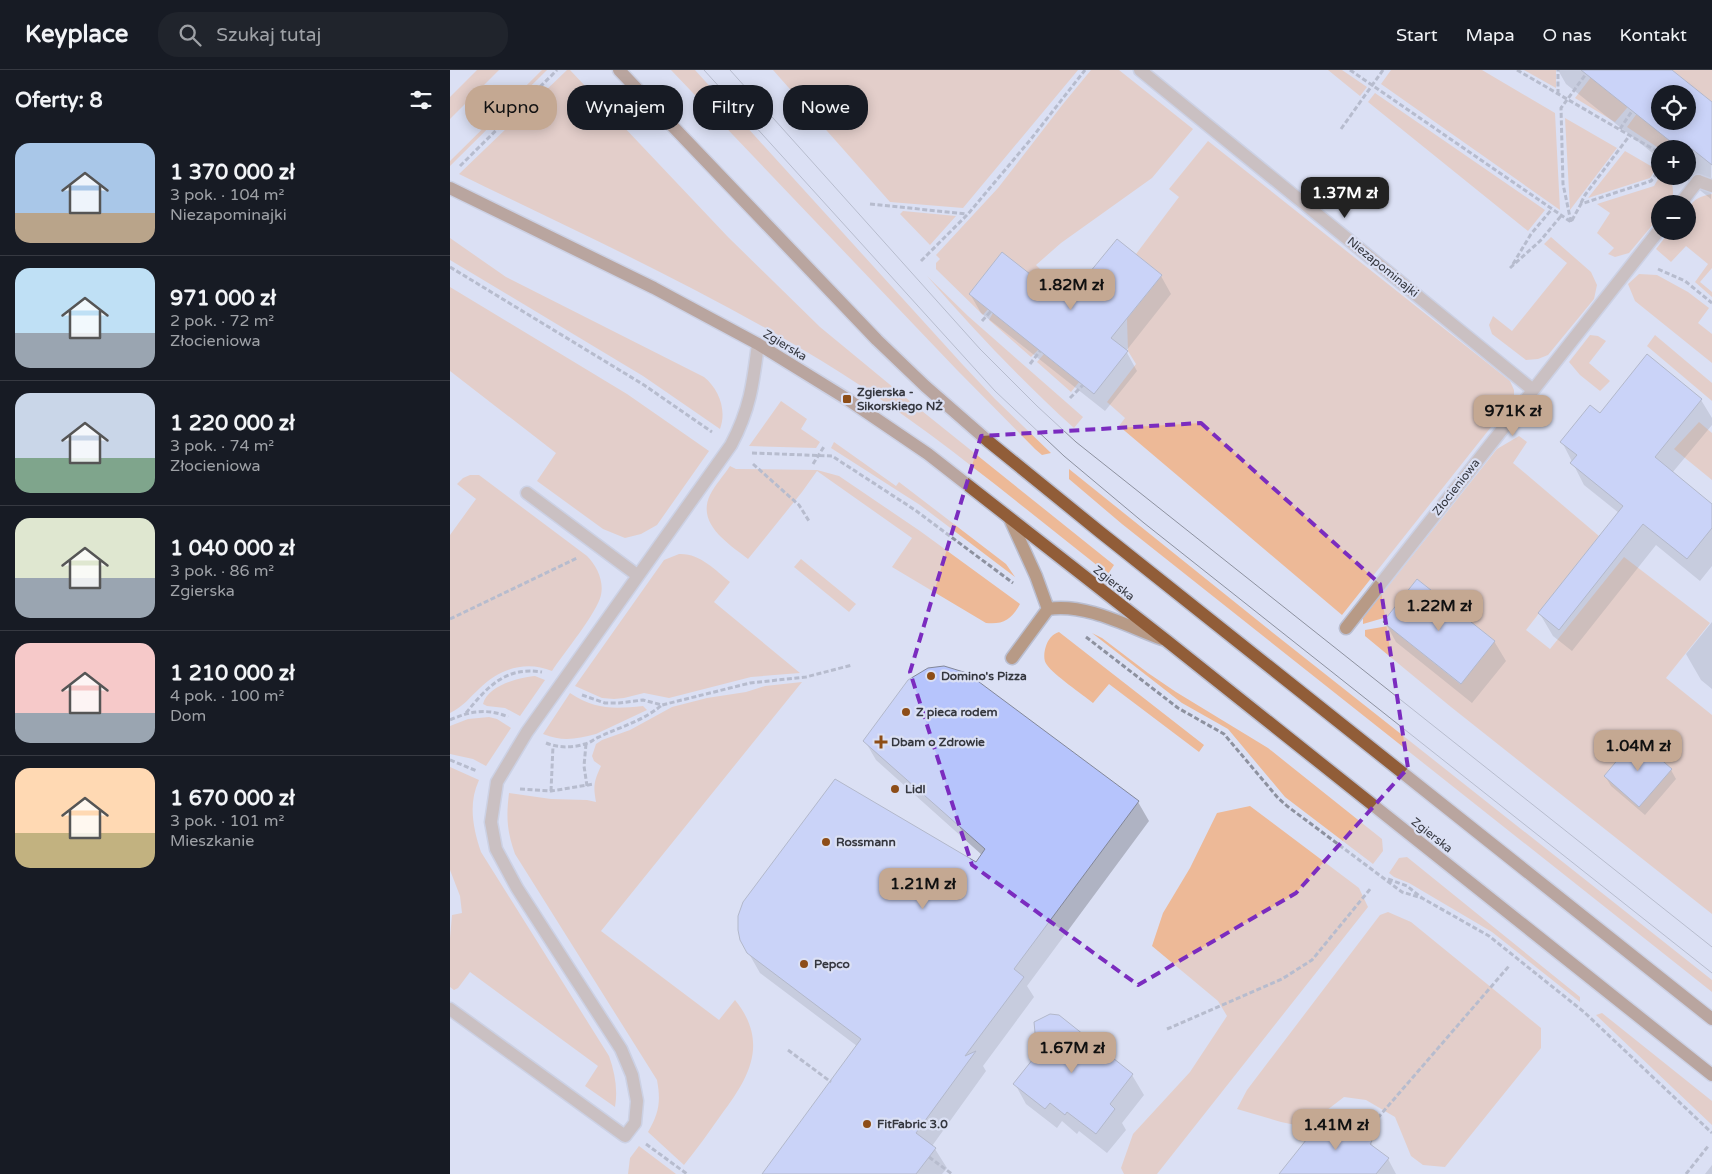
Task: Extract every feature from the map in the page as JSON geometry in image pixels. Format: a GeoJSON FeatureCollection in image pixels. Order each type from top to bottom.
{"type":"FeatureCollection","features":[{"type":"Feature","properties":{"kind":"main road"},"geometry":{"type":"LineString","coordinates":[[619,70],[877,340],[924,386],[988,442],[1712,1019]]}},
{"type":"Feature","properties":{"kind":"main road","name":"Zgierska"},"geometry":{"type":"LineString","coordinates":[[450,188],[654,288],[758,344],[847,399],[928,454],[1167,641],[1712,1075]]}},
{"type":"Feature","properties":{"kind":"street","name":"Niezapominajki"},"geometry":{"type":"LineString","coordinates":[[1140,70],[1533,390]]}},
{"type":"Feature","properties":{"kind":"street"},"geometry":{"type":"LineString","coordinates":[[1687,195],[1698,181],[1712,186]]}},
{"type":"Feature","properties":{"kind":"street","name":"Złocieniowa"},"geometry":{"type":"LineString","coordinates":[[1346,628],[1651,240]]}},
{"type":"Feature","properties":{"kind":"street"},"geometry":{"type":"LineString","coordinates":[[450,1008],[625,1136],[634,1123],[637,1101],[632,1075],[621,1049],[517,888],[496,850],[491,822],[498,782],[528,732],[637,575],[731,445],[742,425],[749,404],[758,344]]}},
{"type":"Feature","properties":{"kind":"street"},"geometry":{"type":"LineString","coordinates":[[527,493],[637,575]]}},
{"type":"Feature","properties":{"kind":"street"},"geometry":{"type":"LineString","coordinates":[[1010,519],[1036,576],[1048,609]]}},
{"type":"Feature","properties":{"kind":"street"},"geometry":{"type":"LineString","coordinates":[[1012,658],[1048,609],[1056,608],[1083,611],[1167,641]]}},
{"type":"Feature","properties":{"kind":"path"},"geometry":{"type":"LineString","coordinates":[[454,172],[557,70]]}},
{"type":"Feature","properties":{"kind":"path"},"geometry":{"type":"LineString","coordinates":[[921,261],[968,214],[1031,139],[1085,70]]}},
{"type":"Feature","properties":{"kind":"path"},"geometry":{"type":"LineString","coordinates":[[1350,70],[1571,222]]}},
{"type":"Feature","properties":{"kind":"path"},"geometry":{"type":"LineString","coordinates":[[1341,129],[1383,70]]}},
{"type":"Feature","properties":{"kind":"path"},"geometry":{"type":"LineString","coordinates":[[1517,70],[1651,148]]}},
{"type":"Feature","properties":{"kind":"path"},"geometry":{"type":"LineString","coordinates":[[1558,70],[1558,94]]}},
{"type":"Feature","properties":{"kind":"path"},"geometry":{"type":"LineString","coordinates":[[1571,222],[1563,184],[1561,108],[1586,74]]}},
{"type":"Feature","properties":{"kind":"path"},"geometry":{"type":"LineString","coordinates":[[1620,129],[1632,111]]}},
{"type":"Feature","properties":{"kind":"path"},"geometry":{"type":"LineString","coordinates":[[1571,222],[1585,195],[1630,135]]}},
{"type":"Feature","properties":{"kind":"path"},"geometry":{"type":"LineString","coordinates":[[1581,204],[1651,181]]}},
{"type":"Feature","properties":{"kind":"path"},"geometry":{"type":"LineString","coordinates":[[870,204],[968,214]]}},
{"type":"Feature","properties":{"kind":"path"},"geometry":{"type":"LineString","coordinates":[[1552,210],[1531,234],[1510,268],[1540,241],[1561,216]]}},
{"type":"Feature","properties":{"kind":"path"},"geometry":{"type":"LineString","coordinates":[[1636,259],[1685,281],[1712,303]]}},
{"type":"Feature","properties":{"kind":"path"},"geometry":{"type":"LineString","coordinates":[[450,267],[644,385],[741,452],[832,456],[915,510],[1017,586]]}},
{"type":"Feature","properties":{"kind":"path"},"geometry":{"type":"LineString","coordinates":[[982,321],[991,312]]}},
{"type":"Feature","properties":{"kind":"path"},"geometry":{"type":"LineString","coordinates":[[1030,364],[1040,351]]}},
{"type":"Feature","properties":{"kind":"path"},"geometry":{"type":"LineString","coordinates":[[1070,398],[1083,385]]}},
{"type":"Feature","properties":{"kind":"path"},"geometry":{"type":"LineString","coordinates":[[813,464],[825,444]]}},
{"type":"Feature","properties":{"kind":"path"},"geometry":{"type":"LineString","coordinates":[[753,464],[800,504],[809,521]]}},
{"type":"Feature","properties":{"kind":"path"},"geometry":{"type":"LineString","coordinates":[[450,619],[600,547]]}},
{"type":"Feature","properties":{"kind":"path"},"geometry":{"type":"LineString","coordinates":[[1081,632],[1178,708],[1224,734],[1278,798],[1402,892],[1422,898]]}},
{"type":"Feature","properties":{"kind":"path"},"geometry":{"type":"LineString","coordinates":[[466,712],[488,687],[507,676],[525,670],[542,672],[580,694],[605,703],[643,700],[662,705],[750,683],[806,678],[852,665]]}},
{"type":"Feature","properties":{"kind":"path"},"geometry":{"type":"LineString","coordinates":[[586,744],[584,766],[587,786]]}},
{"type":"Feature","properties":{"kind":"path"},"geometry":{"type":"LineString","coordinates":[[551,791],[553,746]]}},
{"type":"Feature","properties":{"kind":"path"},"geometry":{"type":"LineString","coordinates":[[1385,878],[1407,886],[1422,898],[1489,936],[1584,1012],[1712,1133]]}},
{"type":"Feature","properties":{"kind":"path"},"geometry":{"type":"LineString","coordinates":[[1167,1029],[1282,979],[1312,960],[1371,888]]}},
{"type":"Feature","properties":{"kind":"path"},"geometry":{"type":"LineString","coordinates":[[1363,1135],[1509,966]]}},
{"type":"Feature","properties":{"kind":"path"},"geometry":{"type":"LineString","coordinates":[[788,1050],[831,1082]]}},
{"type":"Feature","properties":{"kind":"path"},"geometry":{"type":"LineString","coordinates":[[625,1136],[644,1142],[687,1174]]}},
{"type":"Feature","properties":{"kind":"path"},"geometry":{"type":"LineString","coordinates":[[1686,1174],[1708,1145]]}},
{"type":"Feature","properties":{"kind":"path"},"geometry":{"type":"LineString","coordinates":[[929,1157],[952,1174]]}},
{"type":"Feature","properties":{"kind":"highlighted area"},"geometry":{"type":"Polygon","coordinates":[[[1201,423],[1380,584],[1408,768],[1296,893],[1138,985],[972,865],[910,672],[981,436],[1201,423]]]}},
{"type":"Feature","properties":{"kind":"shaded area"},"geometry":{"type":"Polygon","coordinates":[[[477,70],[499,70],[484,85],[465,85],[465,104],[450,119],[450,97],[477,70]]]}},
{"type":"Feature","properties":{"kind":"shaded area"},"geometry":{"type":"Polygon","coordinates":[[[542,70],[547,70],[532,85],[527,85],[542,70]]]}},
{"type":"Feature","properties":{"kind":"shaded area"},"geometry":{"type":"Polygon","coordinates":[[[567,70],[570,70],[584,85],[567,85],[567,130],[627,130],[728,237],[820,327],[1114,565],[1108,574],[943,444],[841,373],[748,318],[701,293],[459,174],[505,130],[557,130],[557,85],[551,85],[567,70]]]}},
{"type":"Feature","properties":{"kind":"shaded area"},"geometry":{"type":"Polygon","coordinates":[[[671,70],[695,70],[709,85],[693,85],[693,93],[671,70]]]}},
{"type":"Feature","properties":{"kind":"shaded area"},"geometry":{"type":"Polygon","coordinates":[[[773,70],[1078,70],[963,208],[890,202],[826,130],[868,130],[868,85],[786,85],[773,70]]]}},
{"type":"Feature","properties":{"kind":"shaded area"},"geometry":{"type":"Polygon","coordinates":[[[1091,70],[1119,70],[1193,129],[1152,178],[1061,243],[1036,265],[1049,278],[1044,285],[1002,253],[969,294],[988,309],[983,315],[936,269],[936,263],[940,259],[936,255],[998,188],[1091,70]]]}},
{"type":"Feature","properties":{"kind":"shaded area"},"geometry":{"type":"Polygon","coordinates":[[[1328,70],[1342,70],[1367,87],[1360,96],[1328,70]]]}},
{"type":"Feature","properties":{"kind":"shaded area"},"geometry":{"type":"Polygon","coordinates":[[[1391,70],[1482,70],[1555,113],[1560,210],[1381,84],[1391,70]]]}},
{"type":"Feature","properties":{"kind":"shaded area"},"geometry":{"type":"Polygon","coordinates":[[[1524,70],[1556,70],[1556,88],[1524,70]]]}},
{"type":"Feature","properties":{"kind":"shaded area"},"geometry":{"type":"Polygon","coordinates":[[[1672,70],[1712,70],[1712,102],[1696,89],[1696,85],[1691,85],[1672,70]]]}},
{"type":"Feature","properties":{"kind":"shaded area"},"geometry":{"type":"Polygon","coordinates":[[[1595,72],[1632,102],[1615,122],[1575,98],[1595,72]]]}},
{"type":"Feature","properties":{"kind":"shaded area"},"geometry":{"type":"Polygon","coordinates":[[[1375,93],[1545,210],[1528,231],[1368,102],[1375,93]]]}},
{"type":"Feature","properties":{"kind":"shaded area"},"geometry":{"type":"Polygon","coordinates":[[[1641,108],[1651,116],[1651,130],[1668,130],[1678,138],[1676,140],[1651,140],[1651,143],[1627,127],[1641,108]]]}},
{"type":"Feature","properties":{"kind":"shaded area"},"geometry":{"type":"Polygon","coordinates":[[[1565,118],[1617,148],[1570,210],[1565,118]]]}},
{"type":"Feature","properties":{"kind":"shaded area"},"geometry":{"type":"Polygon","coordinates":[[[481,130],[486,130],[450,166],[450,161],[481,130]]]}},
{"type":"Feature","properties":{"kind":"shaded area"},"geometry":{"type":"Polygon","coordinates":[[[728,130],[750,130],[963,365],[1051,453],[1042,455],[1035,449],[728,130]]]}},
{"type":"Feature","properties":{"kind":"shaded area"},"geometry":{"type":"Polygon","coordinates":[[[1208,141],[1510,381],[1514,390],[1514,398],[1342,615],[1119,426],[1125,418],[1107,402],[1136,364],[1128,351],[1127,319],[1162,275],[1136,254],[1179,197],[1169,189],[1208,141]]]}},
{"type":"Feature","properties":{"kind":"shaded area"},"geometry":{"type":"Polygon","coordinates":[[[1625,151],[1651,166],[1650,178],[1588,198],[1625,151]]]}},
{"type":"Feature","properties":{"kind":"shaded area"},"geometry":{"type":"Polygon","coordinates":[[[1672,185],[1673,195],[1651,195],[1651,227],[1629,253],[1615,257],[1608,254],[1614,248],[1597,233],[1610,213],[1597,204],[1654,186],[1672,185]]]}},
{"type":"Feature","properties":{"kind":"shaded area"},"geometry":{"type":"Polygon","coordinates":[[[1712,194],[1712,268],[1700,282],[1712,292],[1712,297],[1695,282],[1708,264],[1686,246],[1671,262],[1656,249],[1663,240],[1696,240],[1696,200],[1712,194]]]}},
{"type":"Feature","properties":{"kind":"shaded area"},"geometry":{"type":"Polygon","coordinates":[[[903,211],[956,216],[930,245],[900,214],[903,211]]]}},
{"type":"Feature","properties":{"kind":"shaded area"},"geometry":{"type":"Polygon","coordinates":[[[1551,237],[1591,272],[1597,285],[1594,299],[1548,355],[1538,359],[1526,360],[1492,334],[1489,325],[1493,316],[1512,331],[1567,263],[1544,244],[1551,237]]]}},
{"type":"Feature","properties":{"kind":"shaded area"},"geometry":{"type":"Polygon","coordinates":[[[450,238],[506,277],[704,377],[714,388],[720,400],[723,415],[720,429],[643,376],[450,260],[450,238]]]}},
{"type":"Feature","properties":{"kind":"shaded area"},"geometry":{"type":"Polygon","coordinates":[[[1639,274],[1657,275],[1688,292],[1709,308],[1698,323],[1712,334],[1712,363],[1635,301],[1628,284],[1639,274]]]}},
{"type":"Feature","properties":{"kind":"shaded area"},"geometry":{"type":"Polygon","coordinates":[[[927,276],[968,316],[1083,417],[1074,428],[998,354],[927,276]]]}},
{"type":"Feature","properties":{"kind":"shaded area"},"geometry":{"type":"Polygon","coordinates":[[[450,287],[627,394],[709,451],[657,525],[641,534],[625,538],[603,529],[537,481],[556,453],[450,371],[450,287]]]}},
{"type":"Feature","properties":{"kind":"shaded area"},"geometry":{"type":"Polygon","coordinates":[[[993,313],[1039,349],[1031,357],[989,320],[993,313]]]}},
{"type":"Feature","properties":{"kind":"shaded area"},"geometry":{"type":"Polygon","coordinates":[[[1590,335],[1598,336],[1606,341],[1589,363],[1610,381],[1600,391],[1580,375],[1569,362],[1590,335]]]}},
{"type":"Feature","properties":{"kind":"shaded area"},"geometry":{"type":"Polygon","coordinates":[[[1655,335],[1712,383],[1712,401],[1647,346],[1655,335]]]}},
{"type":"Feature","properties":{"kind":"shaded area"},"geometry":{"type":"Polygon","coordinates":[[[1044,354],[1079,382],[1071,392],[1037,362],[1044,354]]]}},
{"type":"Feature","properties":{"kind":"shaded area"},"geometry":{"type":"Polygon","coordinates":[[[781,401],[807,419],[801,429],[820,442],[816,448],[749,446],[781,401]]]}},
{"type":"Feature","properties":{"kind":"shaded area"},"geometry":{"type":"Polygon","coordinates":[[[1699,422],[1712,433],[1712,480],[1674,449],[1699,422]]]}},
{"type":"Feature","properties":{"kind":"shaded area"},"geometry":{"type":"Polygon","coordinates":[[[1519,436],[1527,442],[1513,463],[1599,536],[1526,630],[1550,649],[1624,557],[1710,623],[1666,678],[1712,715],[1712,914],[1451,707],[1365,636],[1365,630],[1388,626],[1460,684],[1495,641],[1417,579],[1387,617],[1363,624],[1363,618],[1497,449],[1519,436]]]}},
{"type":"Feature","properties":{"kind":"shaded area"},"geometry":{"type":"Polygon","coordinates":[[[834,442],[896,486],[899,482],[1006,564],[1015,577],[920,505],[831,448],[834,442]]]}},
{"type":"Feature","properties":{"kind":"shaded area"},"geometry":{"type":"Polygon","coordinates":[[[730,466],[736,469],[817,470],[839,476],[920,531],[1020,604],[1014,614],[1006,620],[997,623],[986,623],[892,567],[912,538],[817,471],[748,559],[724,540],[711,524],[707,515],[710,495],[730,466]]]}},
{"type":"Feature","properties":{"kind":"shaded area"},"geometry":{"type":"Polygon","coordinates":[[[1069,469],[1712,980],[1712,992],[1122,524],[1069,479],[1069,469]]]}},
{"type":"Feature","properties":{"kind":"shaded area"},"geometry":{"type":"Polygon","coordinates":[[[470,475],[479,475],[587,556],[599,574],[602,590],[593,612],[552,671],[532,666],[504,671],[487,681],[463,705],[450,713],[450,535],[476,499],[457,484],[463,478],[470,475]]]}},
{"type":"Feature","properties":{"kind":"shaded area"},"geometry":{"type":"Polygon","coordinates":[[[679,554],[687,554],[700,559],[730,582],[714,602],[800,673],[751,677],[669,698],[644,693],[624,698],[602,698],[575,686],[664,560],[679,554]]]}},
{"type":"Feature","properties":{"kind":"shaded area"},"geometry":{"type":"Polygon","coordinates":[[[801,559],[856,604],[849,612],[794,567],[801,559]]]}},
{"type":"Feature","properties":{"kind":"shaded area"},"geometry":{"type":"Polygon","coordinates":[[[1059,632],[1204,745],[1199,752],[1109,684],[1093,703],[1056,674],[1046,663],[1044,653],[1049,639],[1059,632]]]}},
{"type":"Feature","properties":{"kind":"shaded area"},"geometry":{"type":"Polygon","coordinates":[[[1092,633],[1102,638],[1176,692],[1268,748],[1382,839],[1383,851],[1373,864],[1285,797],[1228,729],[1182,703],[1092,633]]]}},
{"type":"Feature","properties":{"kind":"shaded area"},"geometry":{"type":"Polygon","coordinates":[[[535,676],[545,680],[520,716],[505,708],[483,704],[497,687],[521,678],[535,676]]]}},
{"type":"Feature","properties":{"kind":"shaded area"},"geometry":{"type":"Polygon","coordinates":[[[802,682],[601,931],[719,1020],[735,1000],[745,1015],[751,1030],[752,1059],[747,1073],[731,1101],[684,1165],[648,1132],[655,1119],[658,1107],[657,1080],[515,854],[508,824],[509,793],[551,799],[596,802],[595,784],[601,766],[594,761],[592,756],[596,744],[602,740],[630,730],[672,707],[707,698],[746,692],[765,686],[802,682]]]}},
{"type":"Feature","properties":{"kind":"shaded area"},"geometry":{"type":"Polygon","coordinates":[[[570,693],[588,703],[605,707],[643,706],[647,710],[589,736],[563,739],[543,734],[570,693]]]}},
{"type":"Feature","properties":{"kind":"shaded area"},"geometry":{"type":"Polygon","coordinates":[[[489,717],[497,719],[511,728],[486,766],[473,759],[450,754],[450,726],[468,719],[489,717]]]}},
{"type":"Feature","properties":{"kind":"shaded area"},"geometry":{"type":"Polygon","coordinates":[[[450,767],[479,780],[474,798],[473,816],[481,852],[609,1056],[615,1082],[615,1107],[585,1086],[598,1066],[470,972],[458,988],[454,990],[450,987],[452,915],[462,913],[460,896],[450,870],[450,767]]]}},
{"type":"Feature","properties":{"kind":"shaded area"},"geometry":{"type":"Polygon","coordinates":[[[1250,806],[1359,888],[1368,907],[1157,1174],[1124,1174],[1121,1168],[1133,1134],[1190,1072],[1227,1016],[1218,1001],[1152,946],[1163,913],[1190,868],[1217,813],[1250,806]]]}},
{"type":"Feature","properties":{"kind":"shaded area"},"geometry":{"type":"Polygon","coordinates":[[[1407,857],[1580,997],[1580,1002],[1492,932],[1389,873],[1399,858],[1407,857]]]}},
{"type":"Feature","properties":{"kind":"shaded area"},"geometry":{"type":"Polygon","coordinates":[[[1388,912],[1411,922],[1541,1028],[1541,1048],[1445,1167],[1423,1165],[1411,1156],[1395,1117],[1366,1100],[1344,1097],[1305,1127],[1237,1109],[1247,1090],[1380,915],[1388,912]]]}},
{"type":"Feature","properties":{"kind":"shaded area"},"geometry":{"type":"Polygon","coordinates":[[[1602,1013],[1712,1101],[1712,1125],[1596,1015],[1602,1013]]]}},
{"type":"Feature","properties":{"kind":"shaded area"},"geometry":{"type":"Polygon","coordinates":[[[639,1146],[676,1174],[628,1174],[630,1158],[639,1146]]]}},
{"type":"Feature","properties":{"kind":"building"},"geometry":{"type":"Polygon","coordinates":[[[1581,70],[1672,70],[1691,85],[1651,85],[1651,126],[1581,70]]]}},
{"type":"Feature","properties":{"kind":"building"},"geometry":{"type":"Polygon","coordinates":[[[1696,89],[1712,102],[1712,165],[1696,152],[1696,140],[1669,140],[1656,130],[1696,130],[1696,89]]]}},
{"type":"Feature","properties":{"kind":"building"},"geometry":{"type":"Polygon","coordinates":[[[1117,239],[1162,275],[1111,338],[1128,351],[1094,394],[969,294],[1002,252],[1044,285],[1046,283],[1067,300],[1117,239]]]}},
{"type":"Feature","properties":{"kind":"building"},"geometry":{"type":"Polygon","coordinates":[[[1647,354],[1702,399],[1655,457],[1712,504],[1712,528],[1687,559],[1643,524],[1559,630],[1538,613],[1623,506],[1570,463],[1577,455],[1560,442],[1590,405],[1600,413],[1647,354]]]}},
{"type":"Feature","properties":{"kind":"building"},"geometry":{"type":"Polygon","coordinates":[[[1417,579],[1495,641],[1461,684],[1383,622],[1417,579]]]}},
{"type":"Feature","properties":{"kind":"building"},"geometry":{"type":"Polygon","coordinates":[[[944,666],[967,673],[1139,801],[1014,969],[1024,977],[965,1056],[976,1051],[916,1133],[936,1148],[916,1174],[762,1174],[861,1039],[747,953],[740,940],[738,930],[738,916],[743,902],[835,779],[976,862],[985,849],[863,741],[908,680],[928,668],[944,666]]]}},
{"type":"Feature","properties":{"kind":"building"},"geometry":{"type":"Polygon","coordinates":[[[1636,738],[1672,769],[1639,807],[1604,776],[1636,738]]]}},
{"type":"Feature","properties":{"kind":"building"},"geometry":{"type":"Polygon","coordinates":[[[1050,1014],[1059,1015],[1133,1074],[1110,1104],[1115,1109],[1096,1134],[1067,1112],[1065,1115],[1050,1103],[1045,1109],[1013,1084],[1037,1054],[1034,1022],[1050,1014]]]}},
{"type":"Feature","properties":{"kind":"building"},"geometry":{"type":"Polygon","coordinates":[[[1330,1110],[1372,1141],[1370,1144],[1389,1158],[1376,1174],[1279,1174],[1330,1110]]]}},
{"type":"Feature","properties":{"kind":"tram line"},"geometry":{"type":"LineString","coordinates":[[704,70],[995,391],[1064,456],[1144,523],[1712,973]]}},
{"type":"Feature","properties":{"kind":"tram line"},"geometry":{"type":"LineString","coordinates":[[730,70],[980,349],[1076,442],[1712,947]]}},
{"type":"Feature","properties":{"kind":"place","name":"Zgierska - Sikorskiego NŻ"},"geometry":{"type":"Point","coordinates":[847,399]}},
{"type":"Feature","properties":{"kind":"place","name":"Domino's Pizza"},"geometry":{"type":"Point","coordinates":[931,676]}},
{"type":"Feature","properties":{"kind":"place","name":"Z pieca rodem"},"geometry":{"type":"Point","coordinates":[906,712]}},
{"type":"Feature","properties":{"kind":"place","name":"Dbam o Zdrowie"},"geometry":{"type":"Point","coordinates":[881,742]}},
{"type":"Feature","properties":{"kind":"place","name":"Lidl"},"geometry":{"type":"Point","coordinates":[895,789]}},
{"type":"Feature","properties":{"kind":"place","name":"Rossmann"},"geometry":{"type":"Point","coordinates":[826,842]}},
{"type":"Feature","properties":{"kind":"place","name":"Pepco"},"geometry":{"type":"Point","coordinates":[804,964]}},
{"type":"Feature","properties":{"kind":"place","name":"FitFabric 3.0"},"geometry":{"type":"Point","coordinates":[867,1124]}}]}
